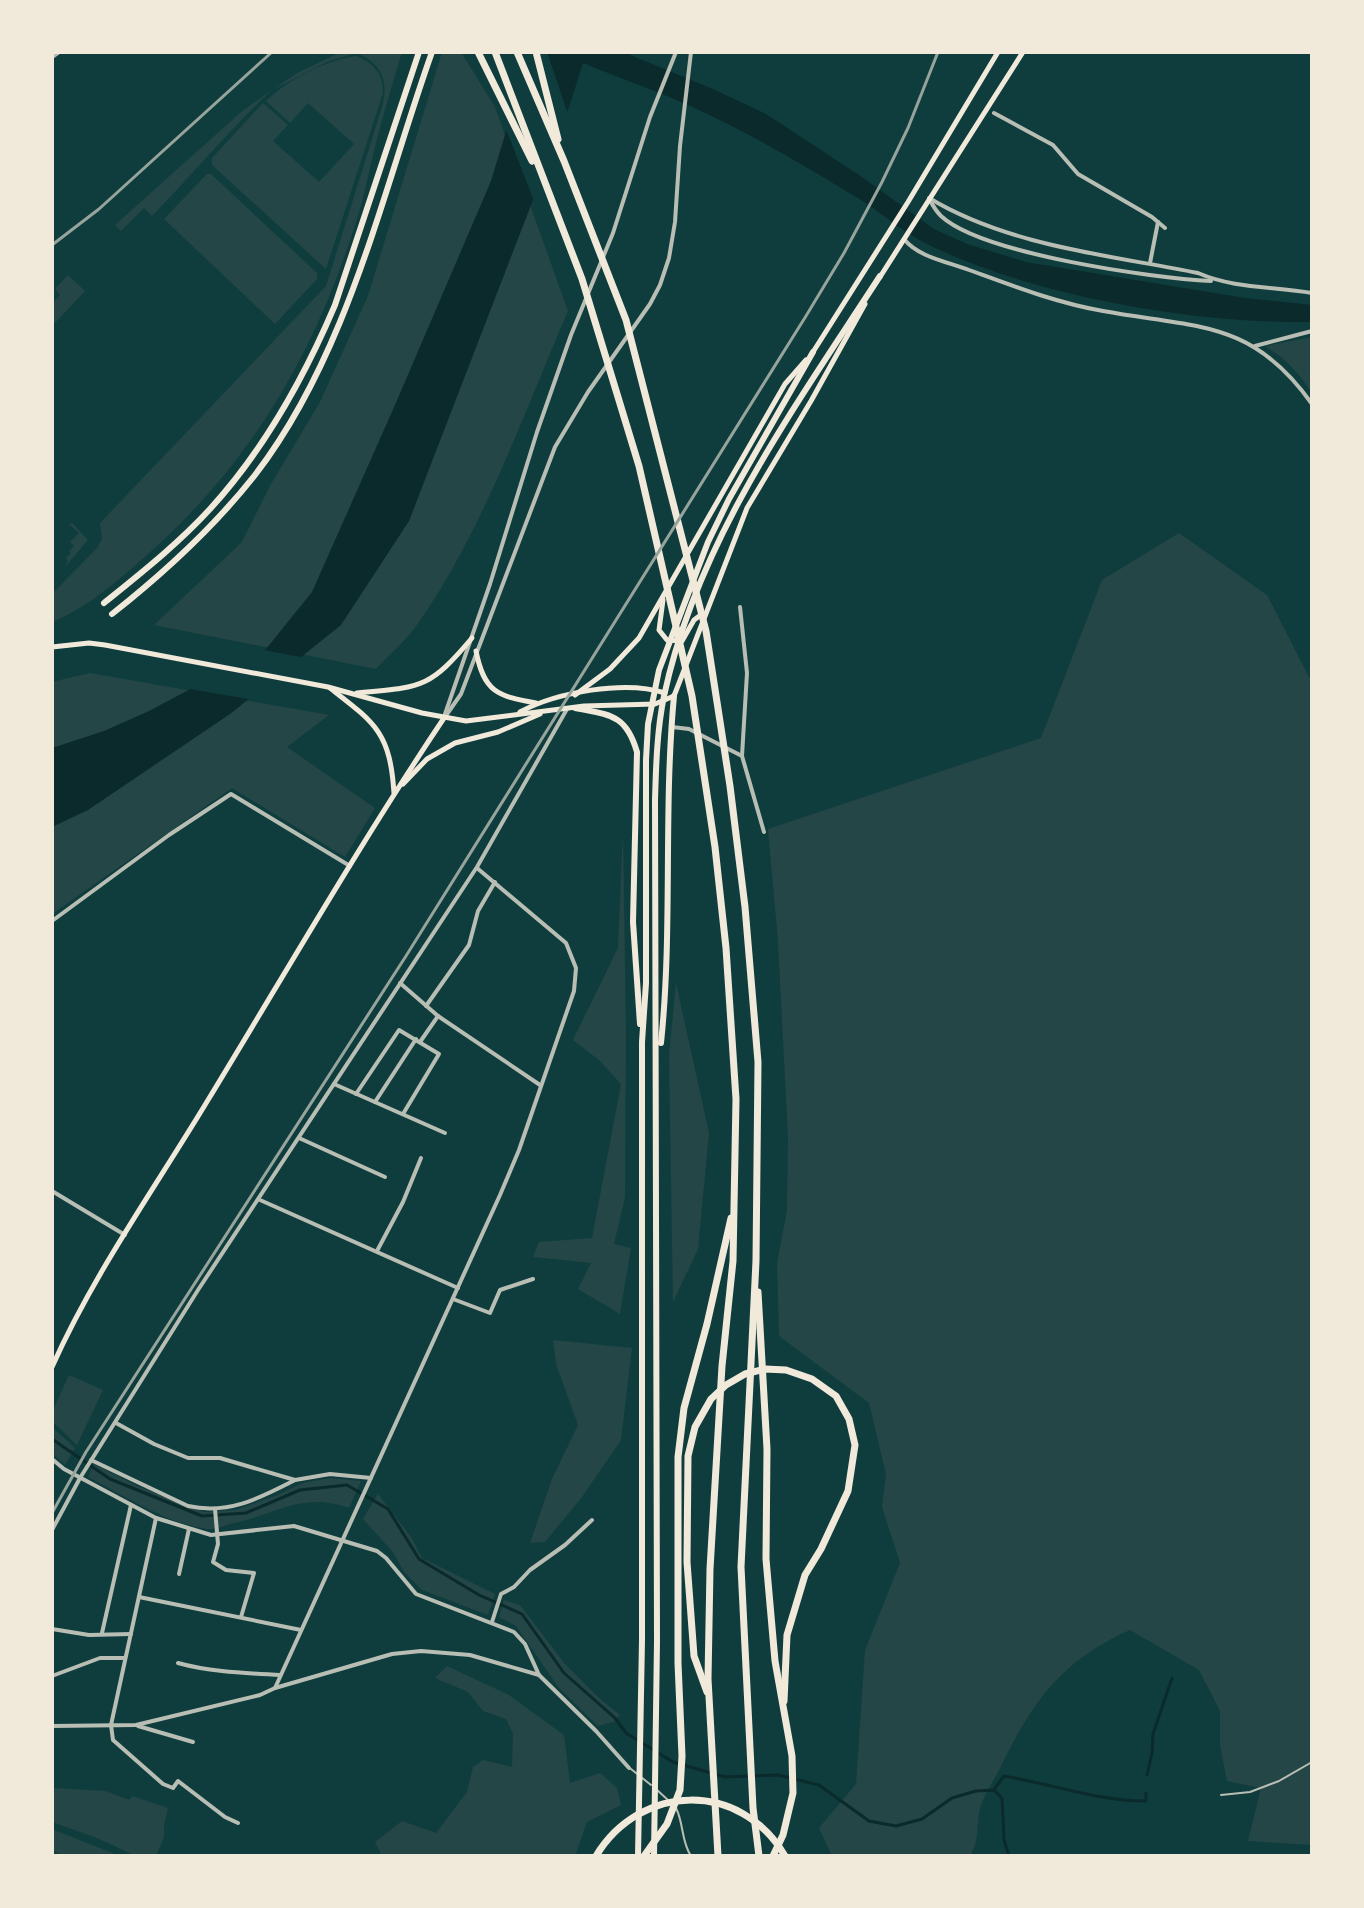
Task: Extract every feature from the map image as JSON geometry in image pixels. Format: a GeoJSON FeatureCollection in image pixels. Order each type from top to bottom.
{"type":"FeatureCollection","features":[{"type":"Feature","properties":{"kind":"highway"},"geometry":{"type":"LineString","coordinates":[[104,603],[163,555],[212,507],[291,397],[318,345],[340,291],[419,52]]}},
{"type":"Feature","properties":{"kind":"highway"},"geometry":{"type":"LineString","coordinates":[[112,614],[173,564],[235,497],[255,474],[304,397],[343,315],[432,52]]}},
{"type":"Feature","properties":{"kind":"highway"},"geometry":{"type":"LineString","coordinates":[[478,52],[556,209]]}},
{"type":"Feature","properties":{"kind":"highway"},"geometry":{"type":"LineString","coordinates":[[495,52],[556,209],[624,412],[653,518],[686,665],[715,847],[736,1099],[729,1310],[722,1366],[710,1569],[708,1679],[718,1856]]}},
{"type":"Feature","properties":{"kind":"highway"},"geometry":{"type":"LineString","coordinates":[[517,52],[564,161],[626,320],[706,631],[737,838],[758,1062],[756,1261],[741,1567],[753,1808],[759,1856]]}},
{"type":"Feature","properties":{"kind":"highway"},"geometry":{"type":"LineString","coordinates":[[536,52],[564,161]]}},
{"type":"Feature","properties":{"kind":"highway"},"geometry":{"type":"LineString","coordinates":[[654,1856],[658,1067],[655,800],[659,727],[667,684],[691,609],[717,546],[739,502],[802,395],[880,276]]}},
{"type":"Feature","properties":{"kind":"highway"},"geometry":{"type":"LineString","coordinates":[[638,1856],[642,1640],[642,1042],[646,983],[648,724],[659,670],[708,542],[729,499],[813,352]]}},
{"type":"Feature","properties":{"kind":"highway"},"geometry":{"type":"LineString","coordinates":[[658,1067],[668,932],[670,758],[674,696]]}},
{"type":"Feature","properties":{"kind":"highway"},"geometry":{"type":"LineString","coordinates":[[575,708],[610,714],[619,719],[633,737],[637,752],[633,922],[642,1042]]}},
{"type":"Feature","properties":{"kind":"highway"},"geometry":{"type":"LineString","coordinates":[[637,752],[643,747],[660,747],[666,750],[670,758]]}},
{"type":"Feature","properties":{"kind":"highway"},"geometry":{"type":"LineString","coordinates":[[644,1856],[667,1824],[680,1790],[679,1445],[684,1408],[735,1201]]}},
{"type":"Feature","properties":{"kind":"highway"},"geometry":{"type":"LineString","coordinates":[[756,1261],[767,1449],[766,1559],[792,1756],[793,1793],[783,1835],[773,1856]]}},
{"type":"Feature","properties":{"kind":"highway"},"geometry":{"type":"LineString","coordinates":[[711,1705],[694,1656],[687,1562],[688,1456],[695,1427],[711,1399],[745,1374],[765,1369],[786,1370],[812,1379],[836,1396],[849,1419],[855,1445],[848,1491],[805,1575],[787,1635],[782,1674]]}},
{"type":"Feature","properties":{"kind":"highway"},"geometry":{"type":"LineString","coordinates":[[596,1856],[612,1833],[636,1815],[659,1804],[692,1799],[718,1804],[742,1814],[765,1830],[785,1856]]}},
{"type":"Feature","properties":{"kind":"main road"},"geometry":{"type":"LineString","coordinates":[[575,695],[610,669],[639,638],[785,384],[813,352],[998,52]]}},
{"type":"Feature","properties":{"kind":"main road"},"geometry":{"type":"LineString","coordinates":[[52,647],[89,643],[105,645],[328,687],[466,721],[591,706],[655,704],[674,696],[747,508],[880,276],[1023,52]]}},
{"type":"Feature","properties":{"kind":"main road"},"geometry":{"type":"LineString","coordinates":[[664,595],[659,630],[667,640],[675,643],[682,641],[694,620],[707,610]]}},
{"type":"Feature","properties":{"kind":"main road"},"geometry":{"type":"LineString","coordinates":[[350,692],[410,688],[427,682],[447,667],[472,638]]}},
{"type":"Feature","properties":{"kind":"main road"},"geometry":{"type":"LineString","coordinates":[[476,651],[481,675],[493,689],[503,697],[537,703]]}},
{"type":"Feature","properties":{"kind":"main road"},"geometry":{"type":"LineString","coordinates":[[328,687],[376,727],[391,761],[394,794]]}},
{"type":"Feature","properties":{"kind":"main road"},"geometry":{"type":"LineString","coordinates":[[517,714],[537,703],[593,690],[646,687],[674,696]]}},
{"type":"Feature","properties":{"kind":"main road"},"geometry":{"type":"LineString","coordinates":[[591,706],[606,700],[601,692],[593,690]]}},
{"type":"Feature","properties":{"kind":"main road"},"geometry":{"type":"LineString","coordinates":[[394,794],[427,760],[455,743],[498,732],[543,713]]}},
{"type":"Feature","properties":{"kind":"main road"},"geometry":{"type":"LineString","coordinates":[[52,1367],[82,1306],[394,794],[444,718]]}},
{"type":"Feature","properties":{"kind":"street"},"geometry":{"type":"LineString","coordinates":[[52,57],[59,52]]}},
{"type":"Feature","properties":{"kind":"street"},"geometry":{"type":"LineString","coordinates":[[444,718],[461,694],[555,447],[660,285],[669,258],[675,222],[691,52]]}},
{"type":"Feature","properties":{"kind":"street"},"geometry":{"type":"LineString","coordinates":[[444,718],[537,432],[571,335],[613,233],[650,117],[674,55]]}},
{"type":"Feature","properties":{"kind":"street"},"geometry":{"type":"LineString","coordinates":[[994,113],[1053,145],[1078,174],[1165,228]]}},
{"type":"Feature","properties":{"kind":"street"},"geometry":{"type":"LineString","coordinates":[[929,198],[955,213],[1011,234],[1198,273],[1217,281]]}},
{"type":"Feature","properties":{"kind":"street"},"geometry":{"type":"LineString","coordinates":[[929,198],[939,214],[949,221],[1000,243],[1077,264],[1187,280],[1312,293]]}},
{"type":"Feature","properties":{"kind":"street"},"geometry":{"type":"LineString","coordinates":[[1150,263],[1158,222]]}},
{"type":"Feature","properties":{"kind":"street"},"geometry":{"type":"LineString","coordinates":[[904,239],[910,248],[1071,304],[1225,333],[1255,346],[1290,374],[1312,404]]}},
{"type":"Feature","properties":{"kind":"street"},"geometry":{"type":"LineString","coordinates":[[1255,346],[1312,331]]}},
{"type":"Feature","properties":{"kind":"street"},"geometry":{"type":"LineString","coordinates":[[740,607],[747,673],[742,756],[764,832]]}},
{"type":"Feature","properties":{"kind":"street"},"geometry":{"type":"LineString","coordinates":[[52,1530],[90,1461],[477,867],[567,709]]}},
{"type":"Feature","properties":{"kind":"street"},"geometry":{"type":"LineString","coordinates":[[672,727],[689,729],[742,756]]}},
{"type":"Feature","properties":{"kind":"street"},"geometry":{"type":"LineString","coordinates":[[52,921],[169,835],[231,794],[350,866]]}},
{"type":"Feature","properties":{"kind":"street"},"geometry":{"type":"LineString","coordinates":[[275,1688],[519,1150],[574,991],[576,968],[566,943],[477,867]]}},
{"type":"Feature","properties":{"kind":"street"},"geometry":{"type":"LineString","coordinates":[[426,1006],[469,945],[478,911],[495,882]]}},
{"type":"Feature","properties":{"kind":"street"},"geometry":{"type":"LineString","coordinates":[[400,983],[438,1016],[540,1085]]}},
{"type":"Feature","properties":{"kind":"street"},"geometry":{"type":"LineString","coordinates":[[375,1102],[438,1016]]}},
{"type":"Feature","properties":{"kind":"street"},"geometry":{"type":"LineString","coordinates":[[356,1094],[399,1030],[439,1054],[403,1114]]}},
{"type":"Feature","properties":{"kind":"street"},"geometry":{"type":"LineString","coordinates":[[334,1084],[445,1133]]}},
{"type":"Feature","properties":{"kind":"street"},"geometry":{"type":"LineString","coordinates":[[299,1138],[385,1177]]}},
{"type":"Feature","properties":{"kind":"street"},"geometry":{"type":"LineString","coordinates":[[377,1251],[403,1202],[421,1158]]}},
{"type":"Feature","properties":{"kind":"street"},"geometry":{"type":"LineString","coordinates":[[52,1191],[125,1235]]}},
{"type":"Feature","properties":{"kind":"street"},"geometry":{"type":"LineString","coordinates":[[259,1199],[458,1288]]}},
{"type":"Feature","properties":{"kind":"street"},"geometry":{"type":"LineString","coordinates":[[453,1299],[490,1313],[500,1290],[533,1279]]}},
{"type":"Feature","properties":{"kind":"street"},"geometry":{"type":"LineString","coordinates":[[116,1423],[188,1458],[220,1458],[295,1480]]}},
{"type":"Feature","properties":{"kind":"street"},"geometry":{"type":"LineString","coordinates":[[52,1459],[80,1478],[156,1518],[189,1529],[217,1535],[294,1526],[382,1554],[410,1589],[421,1597],[492,1622],[520,1637],[539,1675],[629,1768]]}},
{"type":"Feature","properties":{"kind":"street"},"geometry":{"type":"LineString","coordinates":[[90,1461],[188,1506],[215,1509],[241,1506],[295,1480],[330,1474],[371,1478]]}},
{"type":"Feature","properties":{"kind":"street"},"geometry":{"type":"LineString","coordinates":[[102,1633],[131,1505]]}},
{"type":"Feature","properties":{"kind":"street"},"geometry":{"type":"LineString","coordinates":[[215,1509],[218,1544],[213,1562],[226,1570],[254,1573],[241,1617]]}},
{"type":"Feature","properties":{"kind":"street"},"geometry":{"type":"LineString","coordinates":[[156,1518],[111,1725],[113,1740],[163,1784],[173,1788],[178,1781],[225,1817],[238,1823]]}},
{"type":"Feature","properties":{"kind":"street"},"geometry":{"type":"LineString","coordinates":[[492,1622],[501,1594],[514,1587],[530,1570],[565,1545],[592,1520]]}},
{"type":"Feature","properties":{"kind":"street"},"geometry":{"type":"LineString","coordinates":[[179,1574],[189,1529]]}},
{"type":"Feature","properties":{"kind":"street"},"geometry":{"type":"LineString","coordinates":[[139,1597],[301,1630]]}},
{"type":"Feature","properties":{"kind":"street"},"geometry":{"type":"LineString","coordinates":[[52,1629],[89,1635],[131,1634]]}},
{"type":"Feature","properties":{"kind":"street"},"geometry":{"type":"LineString","coordinates":[[52,1726],[136,1725],[260,1695],[392,1654],[421,1651],[470,1655],[539,1675]]}},
{"type":"Feature","properties":{"kind":"street"},"geometry":{"type":"LineString","coordinates":[[52,1676],[100,1658],[125,1658]]}},
{"type":"Feature","properties":{"kind":"street"},"geometry":{"type":"LineString","coordinates":[[178,1663],[195,1668],[202,1666],[280,1675]]}},
{"type":"Feature","properties":{"kind":"street"},"geometry":{"type":"LineString","coordinates":[[136,1725],[193,1742]]}},
{"type":"Feature","properties":{"kind":"lane"},"geometry":{"type":"LineString","coordinates":[[1221,1795],[1250,1792],[1279,1781],[1312,1762]]}},
{"type":"Feature","properties":{"kind":"lane"},"geometry":{"type":"LineString","coordinates":[[629,1768],[677,1809],[682,1835],[691,1856]]}},
{"type":"Feature","properties":{"kind":"shaded area"},"geometry":{"type":"Polygon","coordinates":[[[341,52],[402,52],[356,222],[322,313],[302,355],[254,436],[194,510],[109,588],[82,607],[52,622],[52,594],[97,548],[102,539],[100,523],[326,286],[382,107],[384,81],[372,62],[356,53],[327,62],[274,89],[297,73],[341,52]]]}},
{"type":"Feature","properties":{"kind":"shaded area"},"geometry":{"type":"Polygon","coordinates":[[[442,52],[461,52],[495,107],[568,311],[517,433],[460,556],[414,629],[376,669],[154,625],[242,542],[271,484],[320,402],[368,296],[442,52]]]}},
{"type":"Feature","properties":{"kind":"shaded area"},"geometry":{"type":"Polygon","coordinates":[[[530,52],[623,52],[713,89],[766,114],[934,229],[967,244],[1026,262],[1245,298],[1312,305],[1312,322],[1217,318],[1166,312],[1064,292],[969,262],[918,239],[856,197],[740,130],[672,98],[583,63],[570,104],[409,521],[341,625],[230,714],[88,810],[52,827],[52,748],[104,731],[149,711],[266,649],[312,592],[491,181],[530,52]]]}},
{"type":"Feature","properties":{"kind":"shaded area"},"geometry":{"type":"Polygon","coordinates":[[[356,56],[376,70],[383,93],[326,269],[212,165],[212,158],[263,103],[288,125],[273,141],[319,182],[354,144],[308,103],[290,123],[266,101],[308,72],[356,56]]]}},
{"type":"Feature","properties":{"kind":"shaded area"},"geometry":{"type":"Polygon","coordinates":[[[272,90],[152,216],[144,208],[121,231],[115,225],[241,112],[272,90]]]}},
{"type":"Feature","properties":{"kind":"shaded area"},"geometry":{"type":"Polygon","coordinates":[[[207,174],[211,174],[317,273],[317,279],[275,324],[164,219],[207,174]]]}},
{"type":"Feature","properties":{"kind":"shaded area"},"geometry":{"type":"Polygon","coordinates":[[[68,275],[85,291],[52,326],[52,303],[60,295],[55,289],[68,275]]]}},
{"type":"Feature","properties":{"kind":"shaded area"},"geometry":{"type":"Polygon","coordinates":[[[1312,337],[1312,393],[1292,367],[1265,346],[1312,337]]]}},
{"type":"Feature","properties":{"kind":"shaded area"},"geometry":{"type":"Polygon","coordinates":[[[72,523],[88,540],[65,567],[66,558],[71,553],[69,551],[74,546],[70,542],[79,533],[69,524],[72,523]]]}},
{"type":"Feature","properties":{"kind":"shaded area"},"geometry":{"type":"Polygon","coordinates":[[[1179,533],[1267,595],[1312,683],[1312,1845],[1248,1841],[1261,1788],[1227,1781],[1220,1745],[1220,1711],[1199,1670],[1130,1630],[1085,1655],[1051,1686],[1036,1705],[983,1799],[970,1856],[832,1856],[819,1828],[856,1784],[865,1650],[900,1563],[882,1507],[886,1474],[869,1403],[779,1336],[777,1263],[787,1211],[788,1138],[778,942],[768,829],[1041,738],[1102,580],[1179,533]]]}},
{"type":"Feature","properties":{"kind":"shaded area"},"geometry":{"type":"Polygon","coordinates":[[[90,673],[329,715],[287,747],[375,808],[345,857],[232,788],[52,914],[52,682],[90,673]]]}},
{"type":"Feature","properties":{"kind":"shaded area"},"geometry":{"type":"Polygon","coordinates":[[[623,832],[625,1197],[614,1244],[631,1248],[620,1314],[578,1289],[591,1263],[533,1257],[539,1242],[592,1238],[621,1084],[599,1060],[573,1040],[618,948],[623,832]]]}},
{"type":"Feature","properties":{"kind":"shaded area"},"geometry":{"type":"Polygon","coordinates":[[[676,983],[709,1133],[698,1249],[673,1302],[669,1055],[676,983]]]}},
{"type":"Feature","properties":{"kind":"shaded area"},"geometry":{"type":"Polygon","coordinates":[[[553,1340],[632,1348],[621,1440],[582,1497],[545,1542],[530,1543],[552,1479],[578,1425],[556,1364],[553,1340]]]}},
{"type":"Feature","properties":{"kind":"shaded area"},"geometry":{"type":"Polygon","coordinates":[[[69,1375],[103,1390],[77,1445],[52,1421],[52,1412],[69,1375]]]}},
{"type":"Feature","properties":{"kind":"shaded area"},"geometry":{"type":"Polygon","coordinates":[[[52,1427],[75,1448],[65,1465],[52,1453],[52,1427]]]}},
{"type":"Feature","properties":{"kind":"shaded area"},"geometry":{"type":"Polygon","coordinates":[[[94,1464],[137,1486],[204,1512],[235,1510],[303,1483],[330,1478],[361,1481],[349,1508],[332,1503],[302,1503],[207,1529],[161,1515],[88,1477],[94,1464]]]}},
{"type":"Feature","properties":{"kind":"shaded area"},"geometry":{"type":"Polygon","coordinates":[[[378,1494],[411,1537],[422,1558],[495,1594],[488,1615],[422,1590],[404,1572],[393,1552],[363,1519],[378,1494]]]}},
{"type":"Feature","properties":{"kind":"shaded area"},"geometry":{"type":"Polygon","coordinates":[[[504,1600],[520,1605],[565,1664],[620,1715],[613,1722],[598,1726],[559,1688],[516,1626],[499,1617],[504,1600]]]}},
{"type":"Feature","properties":{"kind":"shaded area"},"geometry":{"type":"Polygon","coordinates":[[[447,1666],[509,1695],[564,1735],[570,1783],[600,1773],[617,1788],[621,1805],[587,1822],[575,1856],[382,1856],[375,1842],[402,1821],[436,1833],[467,1792],[473,1767],[483,1760],[512,1767],[513,1734],[506,1719],[483,1711],[468,1692],[435,1678],[447,1666]]]}},
{"type":"Feature","properties":{"kind":"shaded area"},"geometry":{"type":"Polygon","coordinates":[[[52,1788],[105,1791],[168,1808],[164,1837],[156,1856],[136,1856],[52,1822],[52,1788]]]}},
{"type":"Feature","properties":{"kind":"shaded area"},"geometry":{"type":"Polygon","coordinates":[[[52,1829],[120,1856],[64,1856],[52,1850],[52,1829]]]}},
{"type":"Feature","properties":{"kind":"pier"},"geometry":{"type":"Polygon","coordinates":[[[526,52],[547,52],[569,117],[535,204],[504,124],[526,52]]]}},
{"type":"Feature","properties":{"kind":"pier"},"geometry":{"type":"Polygon","coordinates":[[[258,649],[306,658],[254,700],[184,688],[258,649]]]}},
{"type":"Feature","properties":{"kind":"waterway"},"geometry":{"type":"LineString","coordinates":[[52,1439],[110,1479],[202,1516],[246,1513],[300,1490],[347,1485],[388,1509],[419,1559],[479,1595],[522,1614],[564,1673],[615,1718],[626,1733],[673,1762],[725,1777],[778,1775],[819,1785],[869,1821],[896,1826],[922,1819],[952,1798],[994,1790],[1002,1798],[1004,1840],[1009,1856]]}},
{"type":"Feature","properties":{"kind":"waterway"},"geometry":{"type":"LineString","coordinates":[[1147,1775],[1153,1734],[1172,1678]]}},
{"type":"Feature","properties":{"kind":"waterway"},"geometry":{"type":"LineString","coordinates":[[995,1788],[1004,1776],[1110,1798],[1146,1801],[1146,1793]]}},
{"type":"Feature","properties":{"kind":"railway"},"geometry":{"type":"LineString","coordinates":[[52,245],[99,209],[272,52]]}},
{"type":"Feature","properties":{"kind":"railway"},"geometry":{"type":"LineString","coordinates":[[52,1513],[86,1452],[406,956],[806,316],[882,182],[908,128],[938,52]]}}]}
